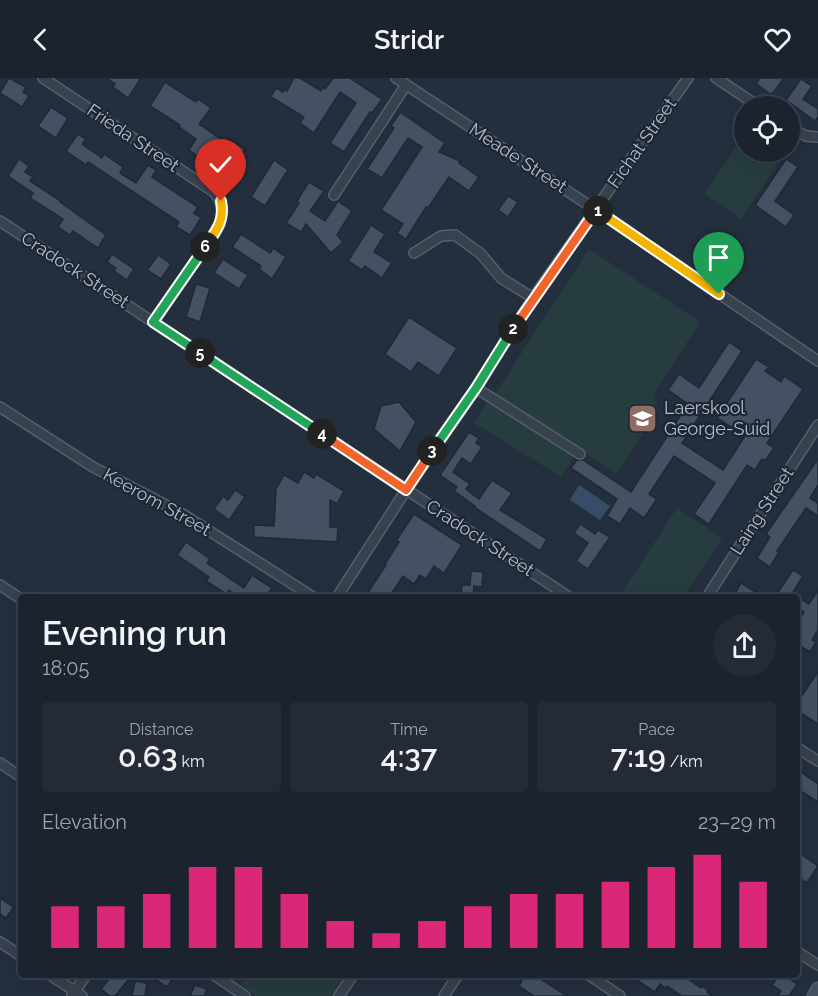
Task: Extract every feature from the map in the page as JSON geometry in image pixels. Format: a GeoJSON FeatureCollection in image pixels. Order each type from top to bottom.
{"type":"FeatureCollection","features":[{"type":"Feature","properties":{"kind":"street","name":"Frieda Street"},"geometry":{"type":"LineString","coordinates":[[43,78],[214,192],[221,201],[222,220],[217,230],[153,322]]}},
{"type":"Feature","properties":{"kind":"street","name":"Meade Street"},"geometry":{"type":"LineString","coordinates":[[396,78],[818,361]]}},
{"type":"Feature","properties":{"kind":"street","name":"Fichat Street"},"geometry":{"type":"LineString","coordinates":[[339,594],[533,298],[688,78]]}},
{"type":"Feature","properties":{"kind":"street"},"geometry":{"type":"LineString","coordinates":[[716,78],[743,96]]}},
{"type":"Feature","properties":{"kind":"street"},"geometry":{"type":"LineString","coordinates":[[334,195],[406,85]]}},
{"type":"Feature","properties":{"kind":"street"},"geometry":{"type":"LineString","coordinates":[[800,132],[806,136],[818,137]]}},
{"type":"Feature","properties":{"kind":"street","name":"Cradock Street"},"geometry":{"type":"LineString","coordinates":[[0,220],[564,594]]}},
{"type":"Feature","properties":{"kind":"street"},"geometry":{"type":"LineString","coordinates":[[414,253],[441,236],[455,234],[481,254],[501,278],[533,298]]}},
{"type":"Feature","properties":{"kind":"street"},"geometry":{"type":"LineString","coordinates":[[476,388],[580,454]]}},
{"type":"Feature","properties":{"kind":"street","name":"Keerom Street"},"geometry":{"type":"LineString","coordinates":[[0,407],[93,466],[181,513],[308,594]]}},
{"type":"Feature","properties":{"kind":"street","name":"Laing Street"},"geometry":{"type":"LineString","coordinates":[[709,594],[818,425]]}},
{"type":"Feature","properties":{"kind":"street"},"geometry":{"type":"LineString","coordinates":[[0,585],[18,597]]}},
{"type":"Feature","properties":{"kind":"street"},"geometry":{"type":"LineString","coordinates":[[800,750],[818,761]]}},
{"type":"Feature","properties":{"kind":"street"},"geometry":{"type":"LineString","coordinates":[[0,763],[18,775]]}},
{"type":"Feature","properties":{"kind":"street"},"geometry":{"type":"LineString","coordinates":[[0,942],[18,954]]}},
{"type":"Feature","properties":{"kind":"street"},"geometry":{"type":"LineString","coordinates":[[800,954],[818,965]]}},
{"type":"Feature","properties":{"kind":"street"},"geometry":{"type":"LineString","coordinates":[[54,978],[76,994],[84,978]]}},
{"type":"Feature","properties":{"kind":"street"},"geometry":{"type":"LineString","coordinates":[[218,978],[245,996]]}},
{"type":"Feature","properties":{"kind":"street"},"geometry":{"type":"LineString","coordinates":[[339,996],[351,978]]}},
{"type":"Feature","properties":{"kind":"street"},"geometry":{"type":"LineString","coordinates":[[444,996],[456,978]]}},
{"type":"Feature","properties":{"kind":"street"},"geometry":{"type":"LineString","coordinates":[[593,978],[620,996]]}},
{"type":"Feature","properties":{"kind":"street"},"geometry":{"type":"LineString","coordinates":[[814,996],[818,989]]}},
{"type":"Feature","properties":{"kind":"green space"},"geometry":{"type":"Polygon","coordinates":[[[734,149],[734,162],[779,162],[741,219],[705,194],[734,149]]]}},
{"type":"Feature","properties":{"kind":"green space"},"geometry":{"type":"Polygon","coordinates":[[[589,249],[700,322],[654,393],[658,409],[617,474],[495,394],[589,249]]]}},
{"type":"Feature","properties":{"kind":"green space"},"geometry":{"type":"Polygon","coordinates":[[[488,400],[575,454],[561,477],[474,423],[488,400]]]}},
{"type":"Feature","properties":{"kind":"green space"},"geometry":{"type":"Polygon","coordinates":[[[677,508],[722,538],[686,594],[621,594],[677,508]]]}},
{"type":"Feature","properties":{"kind":"green space"},"geometry":{"type":"Polygon","coordinates":[[[245,978],[345,978],[333,996],[256,996],[240,985],[245,978]]]}},
{"type":"Feature","properties":{"kind":"water"},"geometry":{"type":"Polygon","coordinates":[[[579,485],[610,506],[600,520],[570,500],[579,485]]]}},
{"type":"Feature","properties":{"kind":"building"},"geometry":{"type":"Polygon","coordinates":[[[9,78],[26,87],[23,92],[29,96],[22,107],[0,93],[9,78]]]}},
{"type":"Feature","properties":{"kind":"building"},"geometry":{"type":"Polygon","coordinates":[[[106,78],[141,78],[128,98],[113,87],[115,84],[106,78]]]}},
{"type":"Feature","properties":{"kind":"building"},"geometry":{"type":"Polygon","coordinates":[[[294,78],[300,78],[321,91],[333,78],[350,78],[382,99],[372,113],[370,112],[344,152],[330,143],[356,103],[340,92],[314,133],[300,123],[304,117],[271,97],[276,88],[283,92],[285,89],[287,91],[294,78]]]}},
{"type":"Feature","properties":{"kind":"building"},"geometry":{"type":"Polygon","coordinates":[[[760,78],[784,78],[770,94],[756,84],[760,78]]]}},
{"type":"Feature","properties":{"kind":"building"},"geometry":{"type":"Polygon","coordinates":[[[801,79],[812,86],[803,99],[818,109],[818,117],[815,121],[800,110],[800,96],[789,96],[801,79]]]}},
{"type":"Feature","properties":{"kind":"building"},"geometry":{"type":"Polygon","coordinates":[[[165,82],[196,102],[198,99],[211,108],[199,124],[228,144],[230,140],[245,149],[236,163],[218,152],[209,164],[189,150],[196,139],[179,127],[180,125],[150,106],[165,82]]]}},
{"type":"Feature","properties":{"kind":"building"},"geometry":{"type":"Polygon","coordinates":[[[51,107],[68,118],[56,138],[38,126],[51,107]]]}},
{"type":"Feature","properties":{"kind":"building"},"geometry":{"type":"Polygon","coordinates":[[[400,112],[445,143],[439,152],[460,161],[459,163],[479,177],[469,191],[449,177],[428,208],[426,207],[406,239],[397,233],[403,224],[381,210],[422,147],[408,138],[382,178],[367,169],[394,128],[391,126],[400,112]]]}},
{"type":"Feature","properties":{"kind":"building"},"geometry":{"type":"Polygon","coordinates":[[[78,134],[86,139],[82,144],[102,158],[104,154],[123,167],[120,173],[136,183],[148,165],[156,170],[152,177],[198,207],[194,213],[201,218],[190,235],[176,227],[179,222],[88,162],[86,165],[66,151],[78,134]]]}},
{"type":"Feature","properties":{"kind":"building"},"geometry":{"type":"Polygon","coordinates":[[[19,159],[29,166],[25,172],[33,177],[30,181],[106,235],[98,248],[73,231],[70,235],[58,227],[63,219],[30,198],[33,193],[8,176],[19,159]]]}},
{"type":"Feature","properties":{"kind":"building"},"geometry":{"type":"Polygon","coordinates":[[[274,160],[288,170],[265,206],[251,197],[274,160]]]}},
{"type":"Feature","properties":{"kind":"building"},"geometry":{"type":"Polygon","coordinates":[[[784,162],[790,162],[798,167],[775,201],[794,215],[786,227],[755,205],[784,162]]]}},
{"type":"Feature","properties":{"kind":"building"},"geometry":{"type":"Polygon","coordinates":[[[309,182],[324,191],[310,211],[325,221],[338,201],[352,211],[337,235],[343,242],[331,253],[306,224],[301,232],[286,223],[309,182]]]}},
{"type":"Feature","properties":{"kind":"building"},"geometry":{"type":"Polygon","coordinates":[[[508,196],[518,202],[508,217],[498,210],[508,196]]]}},
{"type":"Feature","properties":{"kind":"building"},"geometry":{"type":"Polygon","coordinates":[[[371,225],[385,234],[374,252],[392,263],[382,278],[365,266],[362,270],[348,261],[371,225]]]}},
{"type":"Feature","properties":{"kind":"building"},"geometry":{"type":"Polygon","coordinates":[[[241,234],[270,253],[273,248],[286,257],[272,279],[259,269],[261,266],[232,247],[241,234]]]}},
{"type":"Feature","properties":{"kind":"building"},"geometry":{"type":"Polygon","coordinates":[[[112,254],[134,269],[127,280],[114,271],[116,268],[107,262],[112,254]]]}},
{"type":"Feature","properties":{"kind":"building"},"geometry":{"type":"Polygon","coordinates":[[[158,255],[171,264],[161,279],[147,270],[158,255]]]}},
{"type":"Feature","properties":{"kind":"building"},"geometry":{"type":"Polygon","coordinates":[[[223,259],[248,275],[239,289],[214,273],[223,259]]]}},
{"type":"Feature","properties":{"kind":"building"},"geometry":{"type":"Polygon","coordinates":[[[196,284],[210,288],[200,322],[186,317],[196,284]]]}},
{"type":"Feature","properties":{"kind":"building"},"geometry":{"type":"Polygon","coordinates":[[[409,317],[457,348],[439,376],[418,362],[411,372],[385,354],[409,317]]]}},
{"type":"Feature","properties":{"kind":"building"},"geometry":{"type":"Polygon","coordinates":[[[729,342],[742,351],[682,443],[723,470],[745,436],[717,418],[756,359],[769,367],[765,371],[781,382],[784,376],[803,389],[767,443],[774,448],[765,461],[762,459],[755,470],[747,465],[709,524],[694,514],[715,483],[674,456],[649,494],[657,499],[644,518],[630,508],[620,524],[607,516],[617,499],[571,468],[577,460],[583,460],[631,492],[688,404],[668,390],[679,374],[699,388],[729,342]]]}},
{"type":"Feature","properties":{"kind":"building"},"geometry":{"type":"Polygon","coordinates":[[[399,402],[416,422],[400,451],[374,429],[381,406],[399,402]]]}},
{"type":"Feature","properties":{"kind":"building"},"geometry":{"type":"Polygon","coordinates":[[[469,432],[479,438],[476,443],[482,447],[471,464],[462,458],[453,472],[470,484],[466,489],[479,499],[492,480],[512,493],[500,510],[547,539],[540,551],[474,507],[454,491],[457,487],[440,475],[469,432]]]}},
{"type":"Feature","properties":{"kind":"building"},"geometry":{"type":"Polygon","coordinates":[[[818,459],[818,485],[810,498],[818,503],[818,516],[806,508],[777,551],[779,552],[770,567],[757,558],[770,537],[766,534],[818,459]]]}},
{"type":"Feature","properties":{"kind":"building"},"geometry":{"type":"Polygon","coordinates":[[[304,472],[314,478],[316,474],[344,491],[337,504],[330,500],[330,527],[338,527],[337,542],[254,537],[254,525],[274,526],[276,489],[284,475],[298,483],[304,472]]]}},
{"type":"Feature","properties":{"kind":"building"},"geometry":{"type":"Polygon","coordinates":[[[235,490],[245,497],[229,520],[214,509],[223,496],[228,500],[235,490]]]}},
{"type":"Feature","properties":{"kind":"building"},"geometry":{"type":"Polygon","coordinates":[[[414,514],[462,545],[444,573],[434,566],[426,579],[420,575],[414,584],[403,576],[391,594],[367,594],[399,542],[396,541],[414,514]]]}},
{"type":"Feature","properties":{"kind":"building"},"geometry":{"type":"Polygon","coordinates":[[[580,524],[595,534],[598,530],[610,537],[588,569],[576,561],[588,543],[574,533],[580,524]]]}},
{"type":"Feature","properties":{"kind":"building"},"geometry":{"type":"Polygon","coordinates":[[[186,542],[210,559],[207,563],[244,588],[252,575],[272,588],[268,594],[234,594],[229,590],[226,594],[206,581],[209,577],[177,555],[186,542]]]}},
{"type":"Feature","properties":{"kind":"building"},"geometry":{"type":"Polygon","coordinates":[[[793,570],[803,576],[792,594],[777,594],[793,570]]]}},
{"type":"Feature","properties":{"kind":"building"},"geometry":{"type":"Polygon","coordinates":[[[471,571],[483,572],[482,587],[474,586],[473,594],[461,594],[462,585],[470,585],[471,571]]]}},
{"type":"Feature","properties":{"kind":"building"},"geometry":{"type":"Polygon","coordinates":[[[741,583],[759,594],[735,594],[741,583]]]}},
{"type":"Feature","properties":{"kind":"building"},"geometry":{"type":"Polygon","coordinates":[[[818,590],[818,630],[812,640],[816,642],[810,652],[802,647],[800,650],[800,618],[804,612],[800,610],[800,598],[809,604],[818,590]]]}},
{"type":"Feature","properties":{"kind":"building"},"geometry":{"type":"Polygon","coordinates":[[[818,672],[818,724],[800,713],[800,698],[818,672]]]}},
{"type":"Feature","properties":{"kind":"building"},"geometry":{"type":"Polygon","coordinates":[[[800,772],[818,784],[818,802],[800,791],[800,772]]]}},
{"type":"Feature","properties":{"kind":"building"},"geometry":{"type":"Polygon","coordinates":[[[802,855],[818,866],[807,883],[800,878],[802,855]]]}},
{"type":"Feature","properties":{"kind":"building"},"geometry":{"type":"Polygon","coordinates":[[[0,898],[14,907],[6,918],[0,914],[0,898]]]}},
{"type":"Feature","properties":{"kind":"building"},"geometry":{"type":"Polygon","coordinates":[[[110,978],[130,978],[115,996],[110,996],[101,989],[110,978]]]}},
{"type":"Feature","properties":{"kind":"building"},"geometry":{"type":"Polygon","coordinates":[[[158,978],[173,978],[167,987],[156,980],[158,978]]]}},
{"type":"Feature","properties":{"kind":"building"},"geometry":{"type":"Polygon","coordinates":[[[523,978],[539,978],[567,996],[534,996],[519,986],[523,978]]]}},
{"type":"Feature","properties":{"kind":"building"},"geometry":{"type":"Polygon","coordinates":[[[638,978],[686,978],[708,990],[707,992],[712,996],[682,996],[660,984],[655,992],[637,980],[638,978]]]}},
{"type":"Feature","properties":{"kind":"building"},"geometry":{"type":"Polygon","coordinates":[[[777,978],[788,978],[797,984],[789,996],[777,996],[781,991],[772,985],[777,978]]]}},
{"type":"Feature","properties":{"kind":"building"},"geometry":{"type":"Polygon","coordinates":[[[135,981],[147,983],[145,996],[132,996],[135,981]]]}},
{"type":"Feature","properties":{"kind":"building"},"geometry":{"type":"Polygon","coordinates":[[[195,985],[207,989],[204,996],[190,996],[195,985]]]}},
{"type":"Feature","properties":{"kind":"place","name":"Laerskool George-Suid"},"geometry":{"type":"Point","coordinates":[643,418]}},
{"type":"Feature","properties":{"kind":"route"},"geometry":{"type":"LineString","coordinates":[[221,201],[222,220],[217,230],[153,322],[406,490],[476,388],[533,298],[596,210],[719,294]]}}]}
